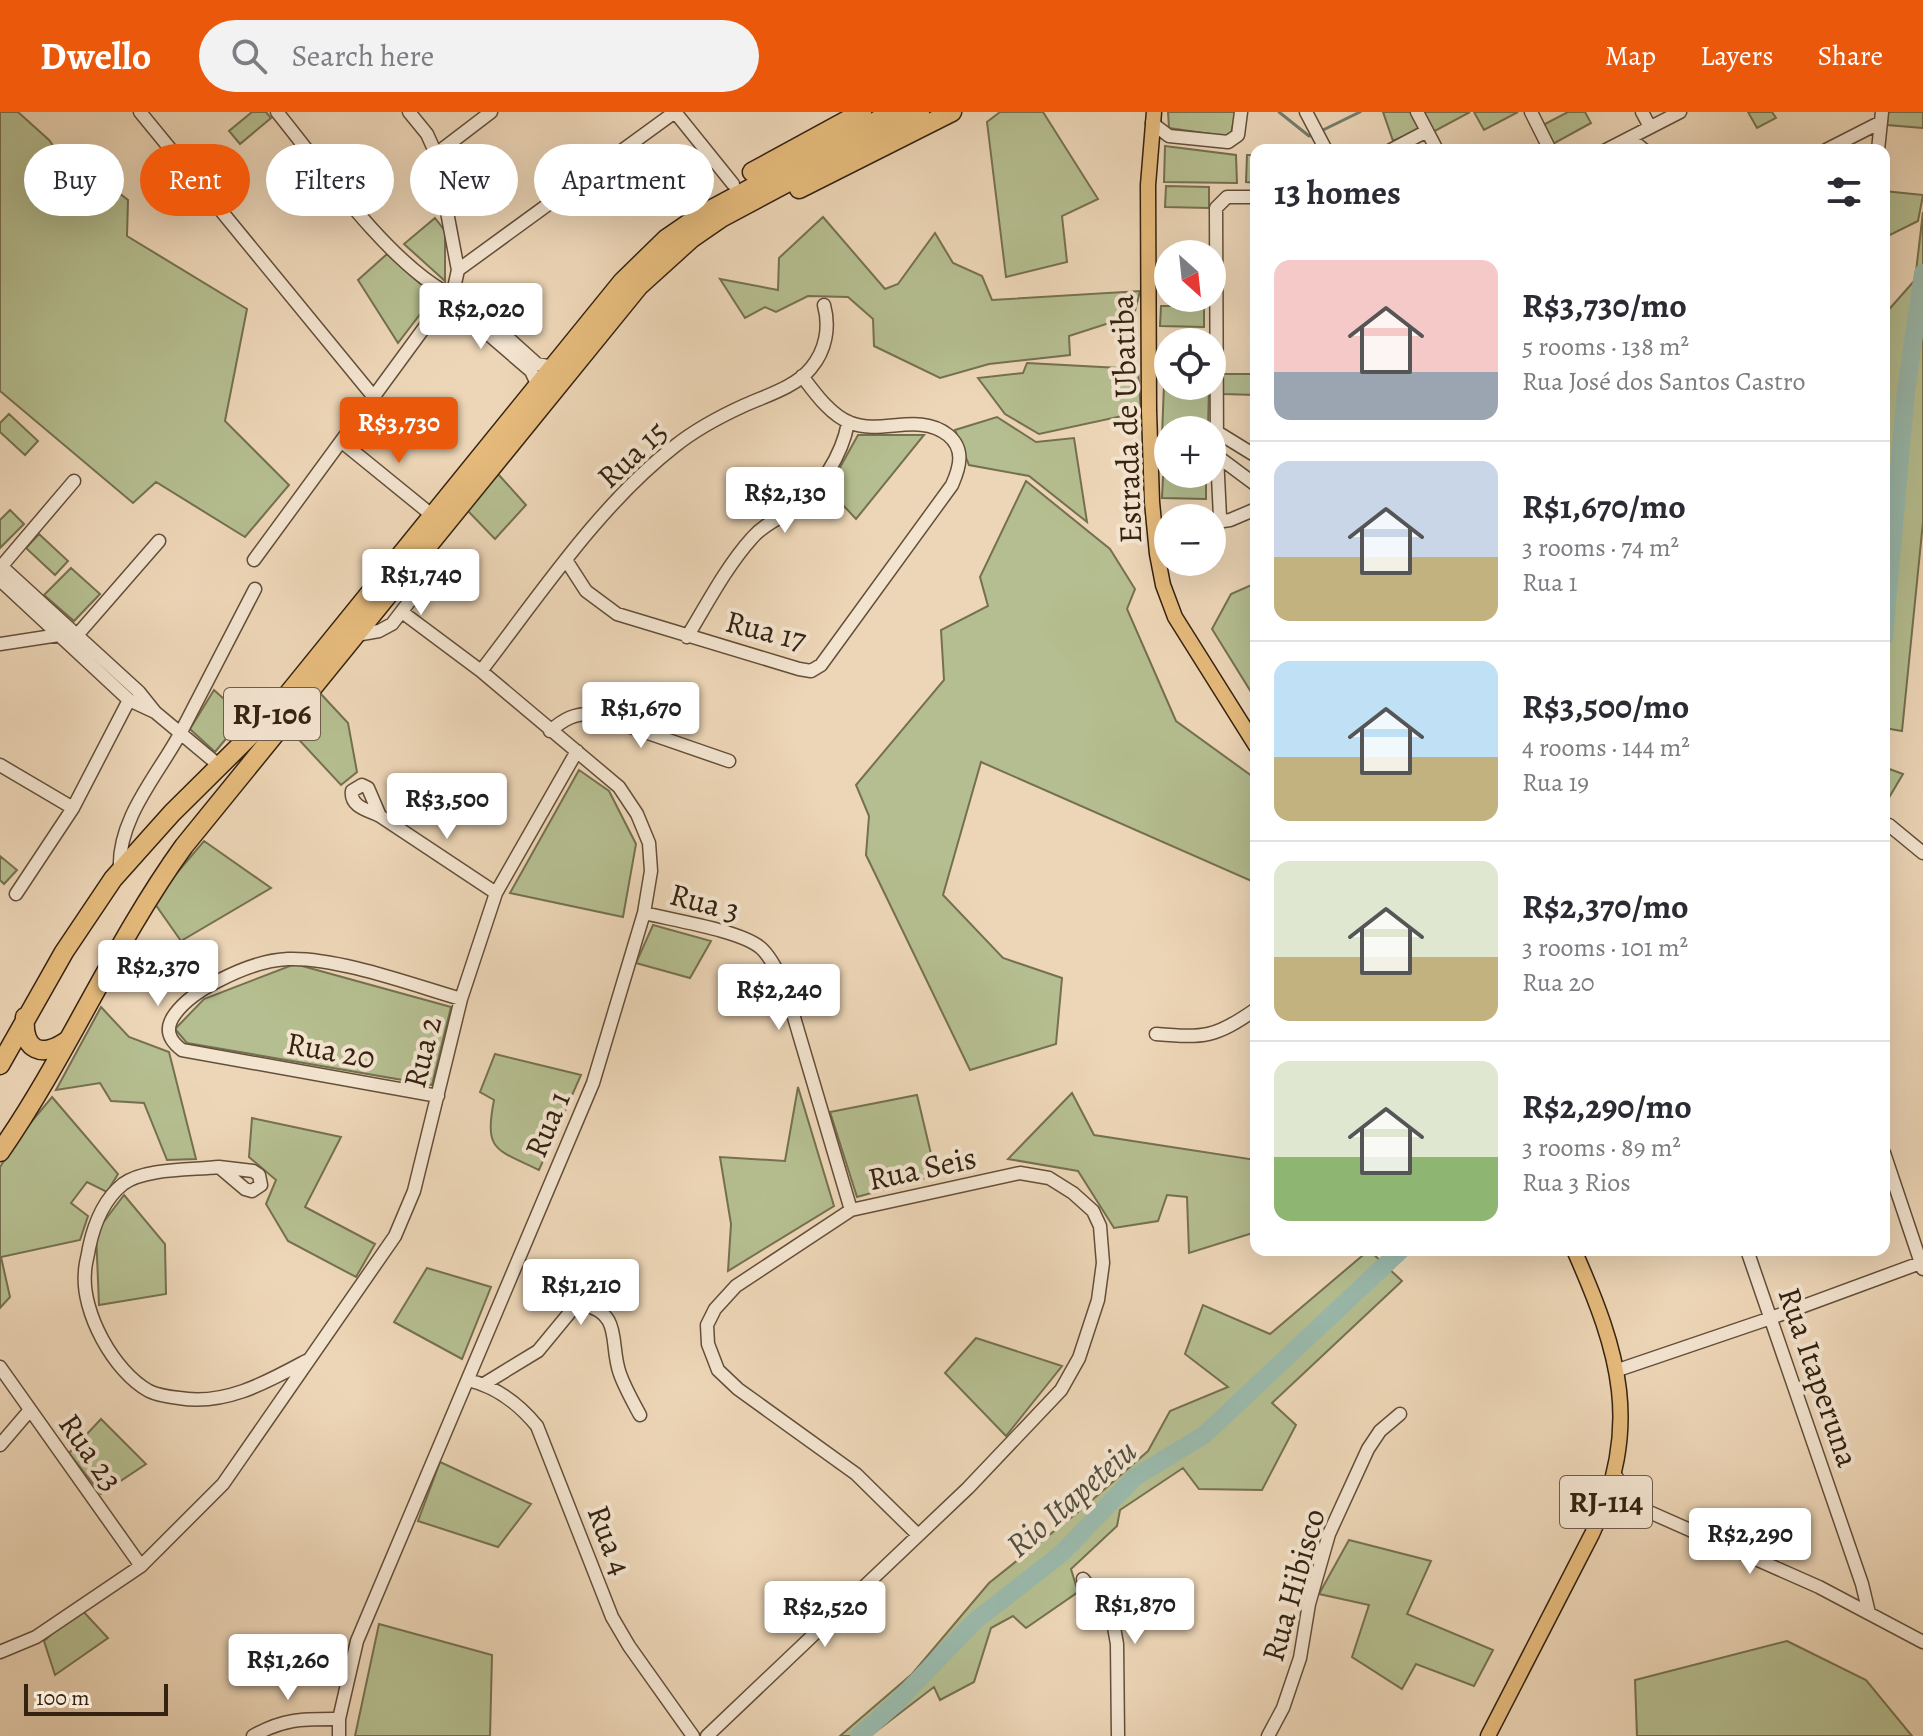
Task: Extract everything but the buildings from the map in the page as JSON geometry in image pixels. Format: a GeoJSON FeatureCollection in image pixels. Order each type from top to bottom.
{"type":"FeatureCollection","features":[{"type":"Feature","properties":{"kind":"highway"},"geometry":{"type":"LineString","coordinates":[[678,229],[708,201],[733,184],[862,112]]}},
{"type":"Feature","properties":{"kind":"highway","name":"RJ-106"},"geometry":{"type":"LineString","coordinates":[[0,1065],[80,926],[120,870],[280,704],[622,282],[678,229],[736,194],[893,112]]}},
{"type":"Feature","properties":{"kind":"highway","name":"RJ-106"},"geometry":{"type":"LineString","coordinates":[[0,1152],[34,1100],[157,883],[184,846],[618,310],[666,260],[721,218],[920,112]]}},
{"type":"Feature","properties":{"kind":"highway"},"geometry":{"type":"LineString","coordinates":[[666,260],[722,228],[952,112]]}},
{"type":"Feature","properties":{"kind":"highway"},"geometry":{"type":"LineString","coordinates":[[25,1017],[26,1039],[35,1049],[47,1051],[68,1040]]}},
{"type":"Feature","properties":{"kind":"main road","name":"Estrada de Ubatiba"},"geometry":{"type":"LineString","coordinates":[[1153,117],[1148,185],[1149,411],[1157,554],[1163,585],[1175,617],[1250,736]]}},
{"type":"Feature","properties":{"kind":"main road","name":"RJ-114"},"geometry":{"type":"LineString","coordinates":[[1488,1736],[1592,1534],[1615,1475],[1622,1430],[1618,1370],[1597,1304],[1577,1256]]}},
{"type":"Feature","properties":{"kind":"street"},"geometry":{"type":"LineString","coordinates":[[140,112],[373,396]]}},
{"type":"Feature","properties":{"kind":"street"},"geometry":{"type":"LineString","coordinates":[[277,112],[376,232],[409,264],[537,364],[553,367]]}},
{"type":"Feature","properties":{"kind":"street"},"geometry":{"type":"LineString","coordinates":[[409,112],[432,144]]}},
{"type":"Feature","properties":{"kind":"street"},"geometry":{"type":"LineString","coordinates":[[449,144],[491,112]]}},
{"type":"Feature","properties":{"kind":"street"},"geometry":{"type":"LineString","coordinates":[[458,270],[675,112],[733,184]]}},
{"type":"Feature","properties":{"kind":"street"},"geometry":{"type":"LineString","coordinates":[[1153,117],[1169,136],[1228,142],[1238,135],[1241,112]]}},
{"type":"Feature","properties":{"kind":"street"},"geometry":{"type":"LineString","coordinates":[[1306,112],[1323,144]]}},
{"type":"Feature","properties":{"kind":"street"},"geometry":{"type":"LineString","coordinates":[[1417,112],[1434,144]]}},
{"type":"Feature","properties":{"kind":"street"},"geometry":{"type":"LineString","coordinates":[[1531,112],[1547,144]]}},
{"type":"Feature","properties":{"kind":"street"},"geometry":{"type":"LineString","coordinates":[[1642,112],[1650,127]]}},
{"type":"Feature","properties":{"kind":"street"},"geometry":{"type":"LineString","coordinates":[[1618,144],[1680,112]]}},
{"type":"Feature","properties":{"kind":"street"},"geometry":{"type":"LineString","coordinates":[[1836,144],[1881,117]]}},
{"type":"Feature","properties":{"kind":"street"},"geometry":{"type":"LineString","coordinates":[[1879,144],[1881,117]]}},
{"type":"Feature","properties":{"kind":"street"},"geometry":{"type":"LineString","coordinates":[[1402,144],[1427,131]]}},
{"type":"Feature","properties":{"kind":"street"},"geometry":{"type":"LineString","coordinates":[[1630,138],[1637,144]]}},
{"type":"Feature","properties":{"kind":"street"},"geometry":{"type":"LineString","coordinates":[[1217,416],[1216,208],[1227,197],[1250,197]]}},
{"type":"Feature","properties":{"kind":"street"},"geometry":{"type":"LineString","coordinates":[[254,560],[450,294],[458,270],[448,216]]}},
{"type":"Feature","properties":{"kind":"street"},"geometry":{"type":"LineString","coordinates":[[450,294],[531,371],[538,386]]}},
{"type":"Feature","properties":{"kind":"street","name":"Rua 15"},"geometry":{"type":"LineString","coordinates":[[481,671],[566,560],[634,483],[675,446],[712,421],[802,376],[812,366],[823,349],[827,323],[824,305]]}},
{"type":"Feature","properties":{"kind":"street"},"geometry":{"type":"LineString","coordinates":[[687,637],[750,540],[764,526],[802,502],[817,486],[840,450],[848,423],[822,400],[802,376]]}},
{"type":"Feature","properties":{"kind":"street","name":"Rua 17"},"geometry":{"type":"LineString","coordinates":[[566,560],[586,591],[617,614],[804,670],[816,669],[952,485],[960,462],[958,445],[943,431],[933,427],[915,423],[873,426],[848,423]]}},
{"type":"Feature","properties":{"kind":"street"},"geometry":{"type":"LineString","coordinates":[[1226,438],[1250,452]]}},
{"type":"Feature","properties":{"kind":"street"},"geometry":{"type":"LineString","coordinates":[[342,442],[433,516]]}},
{"type":"Feature","properties":{"kind":"street"},"geometry":{"type":"LineString","coordinates":[[1226,463],[1250,481]]}},
{"type":"Feature","properties":{"kind":"street"},"geometry":{"type":"LineString","coordinates":[[0,570],[74,481]]}},
{"type":"Feature","properties":{"kind":"street"},"geometry":{"type":"LineString","coordinates":[[1219,488],[1220,517],[1223,521],[1250,512]]}},
{"type":"Feature","properties":{"kind":"street"},"geometry":{"type":"LineString","coordinates":[[78,634],[159,541]]}},
{"type":"Feature","properties":{"kind":"street"},"geometry":{"type":"LineString","coordinates":[[356,635],[386,628],[402,612],[422,585],[429,545]]}},
{"type":"Feature","properties":{"kind":"street"},"geometry":{"type":"LineString","coordinates":[[0,570],[78,634],[139,692],[155,712]]}},
{"type":"Feature","properties":{"kind":"street"},"geometry":{"type":"LineString","coordinates":[[0,570],[59,635],[129,700],[155,712],[221,767]]}},
{"type":"Feature","properties":{"kind":"street"},"geometry":{"type":"LineString","coordinates":[[120,870],[119,855],[130,819],[181,732],[255,589]]}},
{"type":"Feature","properties":{"kind":"street","name":"Rua 1"},"geometry":{"type":"LineString","coordinates":[[339,1736],[339,1719],[357,1641],[593,1083],[644,913],[651,871],[649,843],[637,814],[619,787],[481,671],[402,612]]}},
{"type":"Feature","properties":{"kind":"street"},"geometry":{"type":"LineString","coordinates":[[0,644],[59,635]]}},
{"type":"Feature","properties":{"kind":"street"},"geometry":{"type":"LineString","coordinates":[[16,894],[73,808],[129,700]]}},
{"type":"Feature","properties":{"kind":"street"},"geometry":{"type":"LineString","coordinates":[[550,731],[578,713],[593,714],[729,761]]}},
{"type":"Feature","properties":{"kind":"street","name":"Rua 2"},"geometry":{"type":"LineString","coordinates":[[0,1652],[36,1637],[141,1566],[223,1484],[395,1236],[414,1191],[461,999],[496,893],[577,751]]}},
{"type":"Feature","properties":{"kind":"street"},"geometry":{"type":"LineString","coordinates":[[0,765],[73,808]]}},
{"type":"Feature","properties":{"kind":"street"},"geometry":{"type":"LineString","coordinates":[[380,816],[496,893]]}},
{"type":"Feature","properties":{"kind":"street"},"geometry":{"type":"LineString","coordinates":[[1890,826],[1923,853]]}},
{"type":"Feature","properties":{"kind":"street","name":"Rua 3"},"geometry":{"type":"LineString","coordinates":[[644,913],[743,937],[762,949],[774,966],[785,987],[851,1210]]}},
{"type":"Feature","properties":{"kind":"street","name":"Rua 20"},"geometry":{"type":"LineString","coordinates":[[438,1096],[182,1050],[172,1042],[168,1026],[175,1014],[198,992],[254,965],[286,959],[318,961],[461,999]]}},
{"type":"Feature","properties":{"kind":"street"},"geometry":{"type":"LineString","coordinates":[[1156,1034],[1208,1035],[1227,1028],[1250,1013]]}},
{"type":"Feature","properties":{"kind":"street","name":"Rua 2"},"geometry":{"type":"LineString","coordinates":[[219,1167],[147,1174],[125,1183],[108,1200],[94,1227],[84,1274],[94,1322],[109,1350],[131,1377],[150,1391],[181,1399],[229,1396],[263,1384],[309,1359]]}},
{"type":"Feature","properties":{"kind":"street"},"geometry":{"type":"LineString","coordinates":[[1618,1370],[1922,1264],[1890,1171]]}},
{"type":"Feature","properties":{"kind":"street","name":"Rua Seis"},"geometry":{"type":"LineString","coordinates":[[707,1736],[968,1488],[1061,1390],[1079,1358],[1098,1300],[1103,1263],[1100,1226],[1093,1211],[1073,1193],[1049,1178],[1020,1173],[851,1210],[736,1286],[715,1309],[707,1325],[708,1344],[718,1370],[738,1389],[856,1474],[918,1535]]}},
{"type":"Feature","properties":{"kind":"street","name":"Rua Itaperuna"},"geometry":{"type":"LineString","coordinates":[[1749,1256],[1862,1584],[1869,1613]]}},
{"type":"Feature","properties":{"kind":"street"},"geometry":{"type":"LineString","coordinates":[[484,1384],[538,1351],[571,1311],[584,1305],[596,1308],[609,1321],[620,1376],[640,1415]]}},
{"type":"Feature","properties":{"kind":"street","name":"Rua 23"},"geometry":{"type":"LineString","coordinates":[[0,1367],[141,1566]]}},
{"type":"Feature","properties":{"kind":"street","name":"Rua 4"},"geometry":{"type":"LineString","coordinates":[[468,1380],[484,1384],[520,1405],[537,1426],[612,1617],[693,1736]]}},
{"type":"Feature","properties":{"kind":"street"},"geometry":{"type":"LineString","coordinates":[[0,1445],[30,1410]]}},
{"type":"Feature","properties":{"kind":"street","name":"Rua Hibisco"},"geometry":{"type":"LineString","coordinates":[[1268,1736],[1283,1708],[1300,1658],[1309,1604],[1329,1534],[1368,1449],[1380,1431],[1400,1414]]}},
{"type":"Feature","properties":{"kind":"street"},"geometry":{"type":"LineString","coordinates":[[1615,1475],[1634,1502],[1647,1511],[1819,1587],[1922,1643]]}},
{"type":"Feature","properties":{"kind":"street"},"geometry":{"type":"LineString","coordinates":[[1083,1579],[1112,1616],[1117,1644],[1118,1736]]}},
{"type":"Feature","properties":{"kind":"street"},"geometry":{"type":"LineString","coordinates":[[253,1736],[294,1719],[339,1719]]}},
{"type":"Feature","properties":{"kind":"green space"},"geometry":{"type":"Polygon","coordinates":[[[0,112],[18,112],[52,144],[24,144],[24,216],[124,216],[124,197],[128,200],[127,236],[247,309],[225,421],[289,485],[245,537],[156,482],[133,503],[0,391],[0,112]]]}},
{"type":"Feature","properties":{"kind":"green space"},"geometry":{"type":"Polygon","coordinates":[[[252,112],[266,112],[271,118],[240,144],[229,131],[252,112]]]}},
{"type":"Feature","properties":{"kind":"green space"},"geometry":{"type":"Polygon","coordinates":[[[1000,112],[1043,112],[1098,199],[1062,216],[1067,262],[1006,277],[987,122],[1000,112]]]}},
{"type":"Feature","properties":{"kind":"green space"},"geometry":{"type":"Polygon","coordinates":[[[1168,112],[1236,112],[1231,133],[1225,136],[1169,128],[1168,112]]]}},
{"type":"Feature","properties":{"kind":"green space"},"geometry":{"type":"Polygon","coordinates":[[[1383,112],[1412,112],[1421,129],[1393,141],[1383,112]]]}},
{"type":"Feature","properties":{"kind":"green space"},"geometry":{"type":"Polygon","coordinates":[[[1470,112],[1433,132],[1423,113],[1470,112]]]}},
{"type":"Feature","properties":{"kind":"green space"},"geometry":{"type":"Polygon","coordinates":[[[1474,112],[1518,112],[1484,130],[1474,112]]]}},
{"type":"Feature","properties":{"kind":"green space"},"geometry":{"type":"Polygon","coordinates":[[[1568,112],[1585,112],[1591,123],[1553,144],[1543,125],[1568,112]]]}},
{"type":"Feature","properties":{"kind":"green space"},"geometry":{"type":"Polygon","coordinates":[[[1748,112],[1772,112],[1776,118],[1757,128],[1748,112]]]}},
{"type":"Feature","properties":{"kind":"green space"},"geometry":{"type":"Polygon","coordinates":[[[1888,112],[1923,112],[1923,128],[1887,125],[1888,112]]]}},
{"type":"Feature","properties":{"kind":"green space"},"geometry":{"type":"Polygon","coordinates":[[[1165,146],[1236,155],[1237,183],[1164,182],[1165,146]]]}},
{"type":"Feature","properties":{"kind":"green space"},"geometry":{"type":"Polygon","coordinates":[[[1247,155],[1250,155],[1250,182],[1246,182],[1247,155]]]}},
{"type":"Feature","properties":{"kind":"green space"},"geometry":{"type":"Polygon","coordinates":[[[1166,186],[1209,187],[1209,208],[1165,207],[1166,186]]]}},
{"type":"Feature","properties":{"kind":"green space"},"geometry":{"type":"Polygon","coordinates":[[[1890,192],[1923,195],[1918,221],[1890,235],[1890,192]]]}},
{"type":"Feature","properties":{"kind":"green space"},"geometry":{"type":"Polygon","coordinates":[[[1923,212],[1923,522],[1902,731],[1890,729],[1890,308],[1915,280],[1923,212]]]}},
{"type":"Feature","properties":{"kind":"green space"},"geometry":{"type":"Polygon","coordinates":[[[823,217],[885,289],[898,284],[935,233],[953,263],[982,276],[992,300],[1140,291],[1134,315],[1069,336],[1070,355],[989,364],[940,378],[874,346],[873,319],[848,297],[808,296],[776,312],[765,307],[745,318],[720,279],[778,290],[779,258],[823,217]]]}},
{"type":"Feature","properties":{"kind":"green space"},"geometry":{"type":"Polygon","coordinates":[[[435,218],[445,231],[445,281],[404,244],[435,218]]]}},
{"type":"Feature","properties":{"kind":"green space"},"geometry":{"type":"Polygon","coordinates":[[[387,254],[434,296],[398,343],[358,280],[387,254]]]}},
{"type":"Feature","properties":{"kind":"green space"},"geometry":{"type":"Polygon","coordinates":[[[1161,312],[1204,312],[1204,327],[1160,326],[1161,312]]]}},
{"type":"Feature","properties":{"kind":"green space"},"geometry":{"type":"Polygon","coordinates":[[[1027,363],[1138,369],[1141,412],[1039,434],[1005,414],[978,378],[1023,373],[1027,363]]]}},
{"type":"Feature","properties":{"kind":"green space"},"geometry":{"type":"Polygon","coordinates":[[[1226,374],[1250,374],[1250,395],[1226,394],[1226,374]]]}},
{"type":"Feature","properties":{"kind":"green space"},"geometry":{"type":"Polygon","coordinates":[[[1163,400],[1209,400],[1208,416],[1163,416],[1163,400]]]}},
{"type":"Feature","properties":{"kind":"green space"},"geometry":{"type":"Polygon","coordinates":[[[9,414],[38,441],[25,455],[0,432],[0,423],[9,414]]]}},
{"type":"Feature","properties":{"kind":"green space"},"geometry":{"type":"Polygon","coordinates":[[[997,417],[1036,442],[1074,438],[1087,522],[1029,476],[969,465],[955,430],[997,417]]]}},
{"type":"Feature","properties":{"kind":"green space"},"geometry":{"type":"Polygon","coordinates":[[[858,435],[924,435],[856,519],[828,489],[858,435]]]}},
{"type":"Feature","properties":{"kind":"green space"},"geometry":{"type":"Polygon","coordinates":[[[498,474],[526,505],[495,539],[467,510],[498,474]]]}},
{"type":"Feature","properties":{"kind":"green space"},"geometry":{"type":"Polygon","coordinates":[[[1026,481],[1110,549],[1135,589],[1127,609],[1176,721],[1250,775],[1250,880],[981,762],[943,895],[1003,958],[1062,978],[1056,1044],[970,1070],[866,855],[869,816],[856,785],[944,680],[941,630],[988,606],[980,577],[1026,481]]]}},
{"type":"Feature","properties":{"kind":"green space"},"geometry":{"type":"Polygon","coordinates":[[[1162,488],[1206,488],[1206,499],[1162,498],[1162,488]]]}},
{"type":"Feature","properties":{"kind":"green space"},"geometry":{"type":"Polygon","coordinates":[[[10,510],[24,524],[0,548],[0,520],[10,510]]]}},
{"type":"Feature","properties":{"kind":"green space"},"geometry":{"type":"Polygon","coordinates":[[[39,534],[68,561],[55,575],[26,548],[39,534]]]}},
{"type":"Feature","properties":{"kind":"green space"},"geometry":{"type":"Polygon","coordinates":[[[71,568],[100,594],[74,621],[44,595],[71,568]]]}},
{"type":"Feature","properties":{"kind":"green space"},"geometry":{"type":"Polygon","coordinates":[[[1250,586],[1250,690],[1212,629],[1231,594],[1250,586]]]}},
{"type":"Feature","properties":{"kind":"green space"},"geometry":{"type":"Polygon","coordinates":[[[214,690],[244,717],[215,752],[190,729],[214,690]]]}},
{"type":"Feature","properties":{"kind":"green space"},"geometry":{"type":"Polygon","coordinates":[[[320,693],[348,723],[357,772],[341,785],[289,729],[320,693]]]}},
{"type":"Feature","properties":{"kind":"green space"},"geometry":{"type":"Polygon","coordinates":[[[1890,769],[1903,774],[1890,796],[1890,769]]]}},
{"type":"Feature","properties":{"kind":"green space"},"geometry":{"type":"Polygon","coordinates":[[[579,770],[609,791],[636,844],[623,917],[510,893],[579,770]]]}},
{"type":"Feature","properties":{"kind":"green space"},"geometry":{"type":"Polygon","coordinates":[[[204,841],[271,888],[181,941],[153,901],[204,841]]]}},
{"type":"Feature","properties":{"kind":"green space"},"geometry":{"type":"Polygon","coordinates":[[[0,856],[17,870],[4,884],[0,880],[0,856]]]}},
{"type":"Feature","properties":{"kind":"green space"},"geometry":{"type":"Polygon","coordinates":[[[653,925],[711,941],[690,978],[636,963],[653,925]]]}},
{"type":"Feature","properties":{"kind":"green space"},"geometry":{"type":"Polygon","coordinates":[[[295,964],[451,1007],[432,1085],[187,1043],[175,1029],[204,999],[295,964]]]}},
{"type":"Feature","properties":{"kind":"green space"},"geometry":{"type":"Polygon","coordinates":[[[101,1007],[129,1037],[169,1052],[196,1159],[167,1160],[144,1103],[111,1101],[100,1083],[56,1090],[101,1007]]]}},
{"type":"Feature","properties":{"kind":"green space"},"geometry":{"type":"Polygon","coordinates":[[[495,1054],[581,1075],[539,1170],[503,1152],[493,1139],[491,1117],[494,1100],[480,1092],[495,1054]]]}},
{"type":"Feature","properties":{"kind":"green space"},"geometry":{"type":"Polygon","coordinates":[[[798,1087],[834,1206],[728,1271],[731,1224],[720,1157],[785,1161],[798,1087]]]}},
{"type":"Feature","properties":{"kind":"green space"},"geometry":{"type":"Polygon","coordinates":[[[1072,1093],[1094,1135],[1250,1159],[1250,1234],[1189,1253],[1187,1197],[1167,1195],[1158,1221],[1114,1228],[1078,1171],[1008,1159],[1072,1093]]]}},
{"type":"Feature","properties":{"kind":"green space"},"geometry":{"type":"Polygon","coordinates":[[[917,1095],[936,1175],[857,1197],[830,1112],[917,1095]]]}},
{"type":"Feature","properties":{"kind":"green space"},"geometry":{"type":"Polygon","coordinates":[[[52,1097],[118,1174],[107,1192],[87,1182],[71,1203],[88,1216],[80,1240],[1,1257],[10,1297],[0,1308],[0,1167],[22,1133],[52,1097]]]}},
{"type":"Feature","properties":{"kind":"green space"},"geometry":{"type":"Polygon","coordinates":[[[252,1118],[341,1137],[305,1207],[375,1244],[356,1277],[288,1241],[266,1204],[276,1180],[249,1157],[252,1118]]]}},
{"type":"Feature","properties":{"kind":"green space"},"geometry":{"type":"Polygon","coordinates":[[[124,1195],[165,1244],[166,1294],[99,1305],[96,1232],[124,1195]]]}},
{"type":"Feature","properties":{"kind":"green space"},"geometry":{"type":"Polygon","coordinates":[[[1362,1256],[1375,1256],[1402,1281],[1272,1403],[1296,1425],[1262,1490],[1199,1489],[1183,1468],[1120,1510],[1117,1526],[1071,1569],[1078,1592],[1026,1628],[1013,1616],[991,1628],[974,1682],[940,1700],[934,1687],[870,1736],[840,1736],[912,1674],[989,1583],[1148,1451],[1170,1411],[1228,1387],[1185,1354],[1203,1305],[1270,1334],[1362,1256]]]}},
{"type":"Feature","properties":{"kind":"green space"},"geometry":{"type":"Polygon","coordinates":[[[427,1268],[491,1287],[462,1359],[394,1322],[427,1268]]]}},
{"type":"Feature","properties":{"kind":"green space"},"geometry":{"type":"Polygon","coordinates":[[[976,1338],[1062,1366],[1006,1436],[945,1373],[976,1338]]]}},
{"type":"Feature","properties":{"kind":"green space"},"geometry":{"type":"Polygon","coordinates":[[[101,1419],[146,1464],[101,1494],[69,1453],[101,1419]]]}},
{"type":"Feature","properties":{"kind":"green space"},"geometry":{"type":"Polygon","coordinates":[[[440,1462],[531,1504],[498,1547],[418,1521],[440,1462]]]}},
{"type":"Feature","properties":{"kind":"green space"},"geometry":{"type":"Polygon","coordinates":[[[1349,1540],[1431,1561],[1407,1614],[1493,1650],[1474,1686],[1416,1664],[1402,1689],[1352,1657],[1369,1605],[1319,1594],[1349,1540]]]}},
{"type":"Feature","properties":{"kind":"green space"},"geometry":{"type":"Polygon","coordinates":[[[80,1608],[108,1638],[55,1675],[44,1641],[80,1608]]]}},
{"type":"Feature","properties":{"kind":"green space"},"geometry":{"type":"Polygon","coordinates":[[[379,1624],[492,1655],[490,1736],[355,1736],[379,1624]]]}},
{"type":"Feature","properties":{"kind":"green space"},"geometry":{"type":"Polygon","coordinates":[[[1787,1641],[1866,1680],[1912,1736],[1637,1736],[1635,1680],[1787,1641]]]}},
{"type":"Feature","properties":{"kind":"waterway"},"geometry":{"type":"LineString","coordinates":[[1279,112],[1309,136],[1314,134]]}},
{"type":"Feature","properties":{"kind":"waterway"},"geometry":{"type":"LineString","coordinates":[[1321,131],[1360,112]]}},
{"type":"Feature","properties":{"kind":"waterway","name":"Rio Itapeteiu"},"geometry":{"type":"LineString","coordinates":[[1890,570],[1906,391],[1923,273]]}},
{"type":"Feature","properties":{"kind":"waterway","name":"Rio Itapeteiu"},"geometry":{"type":"LineString","coordinates":[[859,1736],[895,1704],[975,1621],[1062,1553],[1135,1477],[1204,1435],[1395,1256]]}}]}
